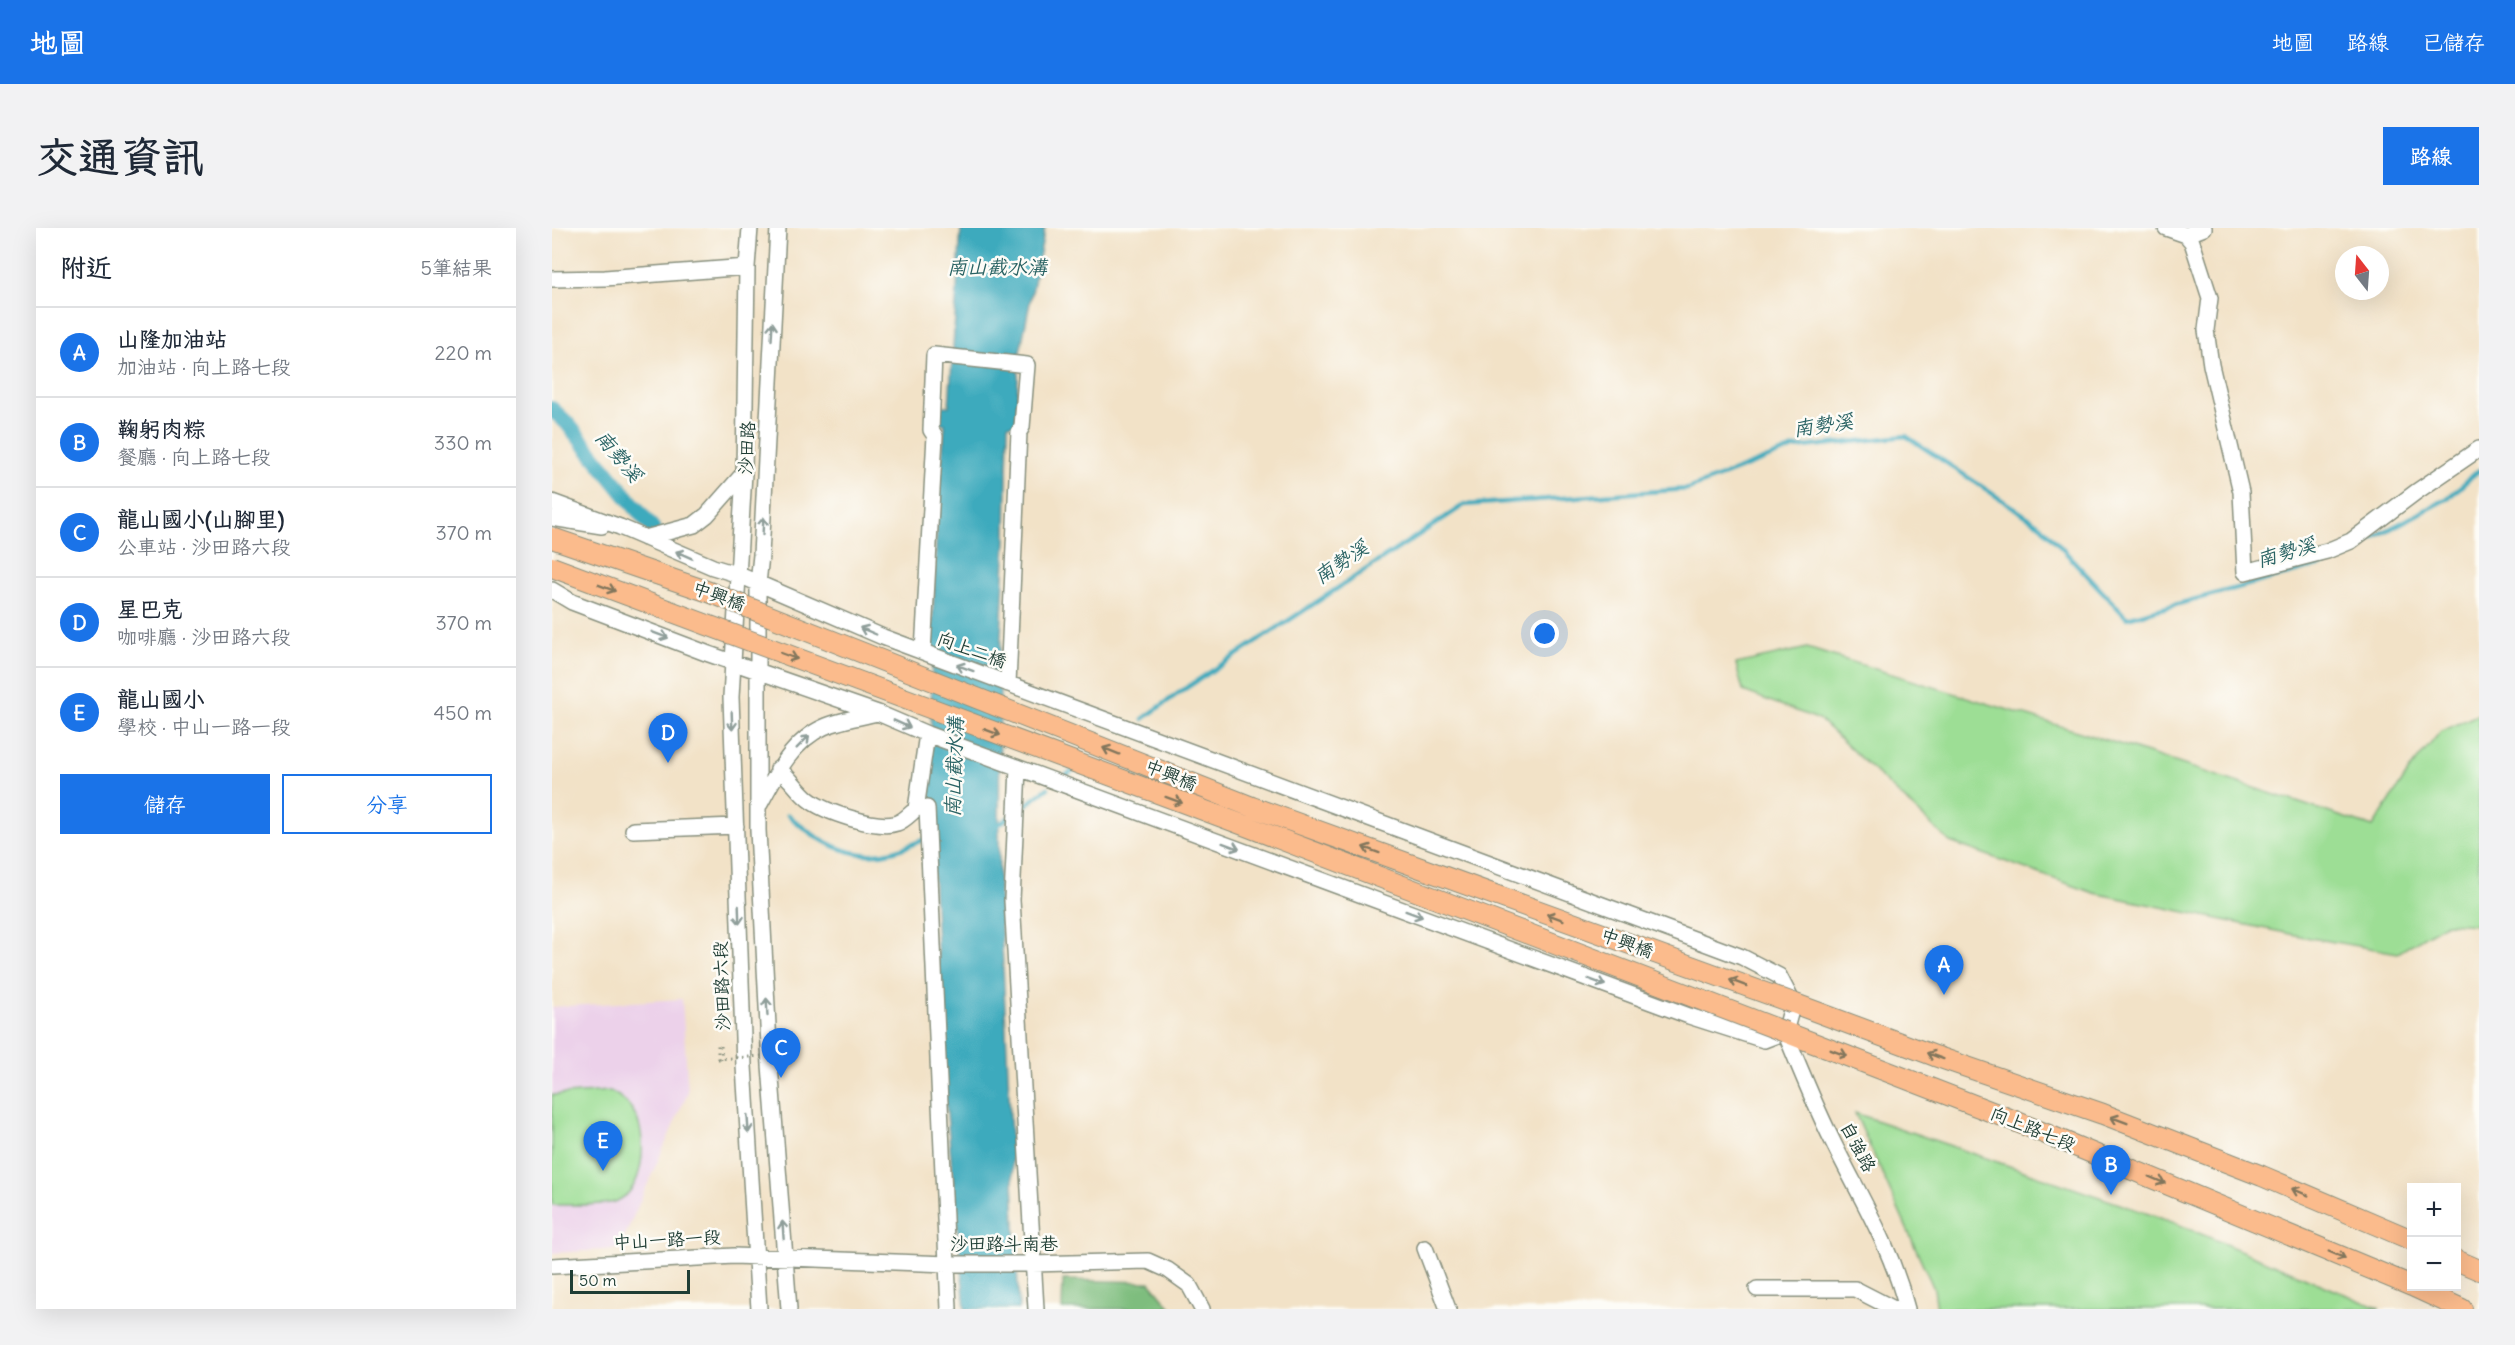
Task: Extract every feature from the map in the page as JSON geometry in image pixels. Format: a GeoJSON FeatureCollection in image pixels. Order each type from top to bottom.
{"type":"FeatureCollection","features":[{"type":"Feature","properties":{"kind":"main road","name":"中興橋"},"geometry":{"type":"LineString","coordinates":[[552,538],[709,592],[1252,807],[1793,1002]]}},
{"type":"Feature","properties":{"kind":"main road","name":"中興橋"},"geometry":{"type":"LineString","coordinates":[[552,567],[1235,822],[1785,1032]]}},
{"type":"Feature","properties":{"kind":"main road","name":"向上路七段"},"geometry":{"type":"LineString","coordinates":[[1793,1002],[1935,1056],[2103,1114],[2262,1176],[2407,1238]]}},
{"type":"Feature","properties":{"kind":"main road","name":"向上路七段"},"geometry":{"type":"LineString","coordinates":[[1785,1032],[2010,1119],[2407,1284]]}},
{"type":"Feature","properties":{"kind":"main road"},"geometry":{"type":"LineString","coordinates":[[2461,1262],[2479,1270]]}},
{"type":"Feature","properties":{"kind":"main road","name":"向上路七段"},"geometry":{"type":"LineString","coordinates":[[2423,1291],[2462,1309]]}},
{"type":"Feature","properties":{"kind":"street","name":"沙田路"},"geometry":{"type":"LineString","coordinates":[[733,662],[744,473],[747,267],[750,228]]}},
{"type":"Feature","properties":{"kind":"street","name":"沙田路"},"geometry":{"type":"LineString","coordinates":[[758,670],[758,584],[778,228]]}},
{"type":"Feature","properties":{"kind":"street"},"geometry":{"type":"LineString","coordinates":[[2166,228],[2186,235],[2192,242],[2210,298],[2206,330],[2211,365],[2241,492],[2245,572],[2327,551],[2351,541],[2479,448]]}},
{"type":"Feature","properties":{"kind":"street"},"geometry":{"type":"LineString","coordinates":[[2186,235],[2204,228]]}},
{"type":"Feature","properties":{"kind":"street"},"geometry":{"type":"LineString","coordinates":[[552,279],[605,278],[747,267]]}},
{"type":"Feature","properties":{"kind":"street"},"geometry":{"type":"LineString","coordinates":[[922,652],[935,436],[931,430],[934,355],[1027,365],[1022,428],[1019,432],[1008,684]]}},
{"type":"Feature","properties":{"kind":"street"},"geometry":{"type":"LineString","coordinates":[[645,538],[694,525],[707,515],[744,473]]}},
{"type":"Feature","properties":{"kind":"street","name":"向上二橋"},"geometry":{"type":"LineString","coordinates":[[552,502],[620,527],[713,567],[739,575],[922,652],[1742,957],[1779,976],[1793,1002]]}},
{"type":"Feature","properties":{"kind":"street"},"geometry":{"type":"LineString","coordinates":[[552,518],[587,526],[620,527]]}},
{"type":"Feature","properties":{"kind":"street"},"geometry":{"type":"LineString","coordinates":[[552,590],[572,602],[878,713],[1018,769],[1689,1016],[1764,1040],[1785,1032],[1793,1002]]}},
{"type":"Feature","properties":{"kind":"street"},"geometry":{"type":"LineString","coordinates":[[552,596],[605,614]]}},
{"type":"Feature","properties":{"kind":"street","name":"沙田路六段"},"geometry":{"type":"LineString","coordinates":[[733,662],[731,697],[744,1066],[759,1309]]}},
{"type":"Feature","properties":{"kind":"street"},"geometry":{"type":"LineString","coordinates":[[758,670],[758,807],[770,1065],[789,1309]]}},
{"type":"Feature","properties":{"kind":"street"},"geometry":{"type":"LineString","coordinates":[[758,807],[778,769],[808,736],[825,727],[878,713]]}},
{"type":"Feature","properties":{"kind":"street"},"geometry":{"type":"LineString","coordinates":[[778,769],[791,778],[807,798],[830,812],[880,824],[898,823],[916,809],[927,734]]}},
{"type":"Feature","properties":{"kind":"street"},"geometry":{"type":"LineString","coordinates":[[1018,769],[1012,900],[1036,1309]]}},
{"type":"Feature","properties":{"kind":"street"},"geometry":{"type":"LineString","coordinates":[[927,808],[949,1309]]}},
{"type":"Feature","properties":{"kind":"street"},"geometry":{"type":"LineString","coordinates":[[633,830],[736,826]]}},
{"type":"Feature","properties":{"kind":"street","name":"自強路"},"geometry":{"type":"LineString","coordinates":[[1785,1032],[1833,1143],[1875,1220],[1899,1278],[1907,1309]]}},
{"type":"Feature","properties":{"kind":"street"},"geometry":{"type":"LineString","coordinates":[[1425,1248],[1448,1309]]}},
{"type":"Feature","properties":{"kind":"street","name":"中山一路一段"},"geometry":{"type":"LineString","coordinates":[[552,1266],[757,1256],[785,1257]]}},
{"type":"Feature","properties":{"kind":"street","name":"沙田路斗南巷"},"geometry":{"type":"LineString","coordinates":[[785,1257],[948,1264],[1148,1261],[1168,1270],[1189,1285],[1202,1309]]}},
{"type":"Feature","properties":{"kind":"street"},"geometry":{"type":"LineString","coordinates":[[1756,1288],[1854,1289],[1894,1309]]}},
{"type":"Feature","properties":{"kind":"path"},"geometry":{"type":"LineString","coordinates":[[722,1063],[721,1045],[718,1045],[718,1059],[791,1056]]}},
{"type":"Feature","properties":{"kind":"shaded area"},"geometry":{"type":"Polygon","coordinates":[[[682,999],[688,1092],[619,1249],[552,1253],[552,1007],[682,999]]]}},
{"type":"Feature","properties":{"kind":"green space"},"geometry":{"type":"Polygon","coordinates":[[[1807,648],[2132,748],[2373,827],[2411,768],[2440,732],[2479,714],[2479,925],[2446,923],[2398,953],[2305,937],[2094,893],[1950,842],[1820,720],[1743,691],[1736,664],[1807,648]]]}},
{"type":"Feature","properties":{"kind":"green space"},"geometry":{"type":"Polygon","coordinates":[[[610,1091],[623,1099],[630,1107],[641,1131],[641,1166],[633,1187],[626,1195],[612,1203],[552,1205],[552,1095],[610,1091]]]}},
{"type":"Feature","properties":{"kind":"green space"},"geometry":{"type":"Polygon","coordinates":[[[1855,1113],[2175,1223],[2380,1309],[1937,1309],[1934,1289],[1855,1113]]]}},
{"type":"Feature","properties":{"kind":"green space"},"geometry":{"type":"Polygon","coordinates":[[[1063,1280],[1150,1282],[1172,1309],[1062,1309],[1063,1280]]]}},
{"type":"Feature","properties":{"kind":"water","name":"南山截水溝"},"geometry":{"type":"Polygon","coordinates":[[[961,228],[1045,228],[1019,357],[1016,424],[1008,425],[1006,539],[1000,656],[999,879],[1019,1309],[965,1309],[945,1093],[930,816],[932,634],[937,521],[945,424],[938,422],[941,406],[949,406],[961,228]]]}},
{"type":"Feature","properties":{"kind":"waterway","name":"南勢溪"},"geometry":{"type":"LineString","coordinates":[[552,409],[567,423],[654,530]]}},
{"type":"Feature","properties":{"kind":"waterway","name":"南勢溪"},"geometry":{"type":"LineString","coordinates":[[1143,719],[1180,692],[1464,505],[1688,489],[1794,448],[1906,436],[2041,526],[2127,618],[2324,564],[2448,498],[2479,470]]}},
{"type":"Feature","properties":{"kind":"waterway","name":"南勢溪"},"geometry":{"type":"LineString","coordinates":[[1065,776],[1076,768]]}},
{"type":"Feature","properties":{"kind":"waterway","name":"南勢溪"},"geometry":{"type":"LineString","coordinates":[[1019,810],[1048,788]]}},
{"type":"Feature","properties":{"kind":"waterway","name":"南勢溪"},"geometry":{"type":"LineString","coordinates":[[788,815],[823,841],[850,852],[879,854],[898,850],[925,839]]}},
{"type":"Feature","properties":{"kind":"waterway","name":"南勢溪"},"geometry":{"type":"LineString","coordinates":[[995,827],[1012,815]]}},
{"type":"Feature","properties":{"kind":"place","name":"星巴克"},"geometry":{"type":"Point","coordinates":[668,763]}},
{"type":"Feature","properties":{"kind":"place","name":"山隆加油站"},"geometry":{"type":"Point","coordinates":[1944,995]}},
{"type":"Feature","properties":{"kind":"place","name":"龍山國小(山腳里)"},"geometry":{"type":"Point","coordinates":[781,1078]}},
{"type":"Feature","properties":{"kind":"place","name":"龍山國小"},"geometry":{"type":"Point","coordinates":[603,1171]}},
{"type":"Feature","properties":{"kind":"place","name":"鞠躬肉粽"},"geometry":{"type":"Point","coordinates":[2111,1195]}}]}
